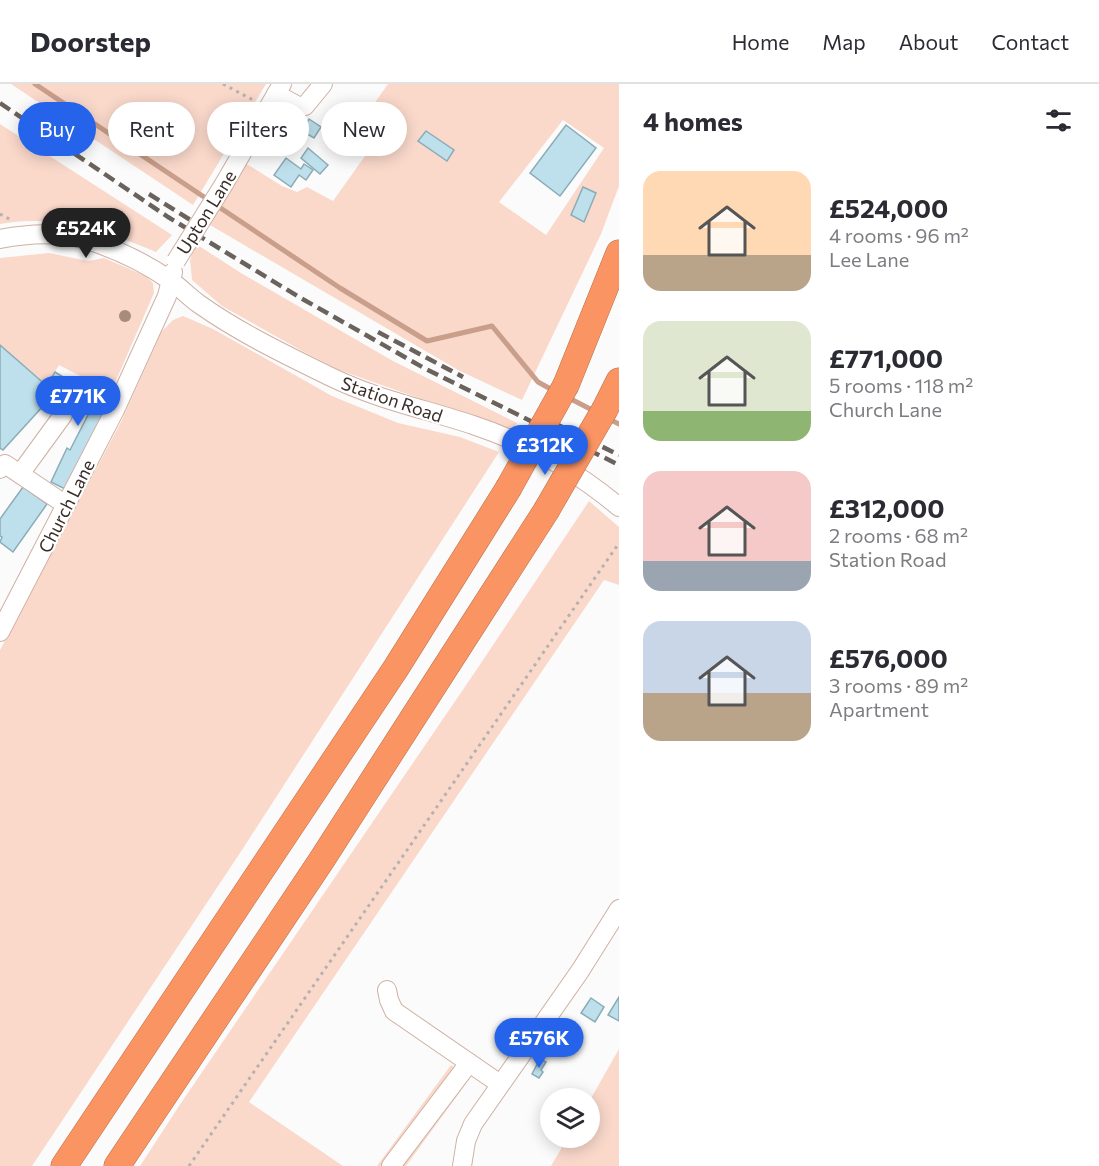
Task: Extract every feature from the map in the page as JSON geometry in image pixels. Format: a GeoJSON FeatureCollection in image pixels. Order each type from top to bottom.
{"type":"FeatureCollection","features":[{"type":"Feature","properties":{"kind":"highway"},"geometry":{"type":"LineString","coordinates":[[566,385],[619,253]]}},
{"type":"Feature","properties":{"kind":"highway"},"geometry":{"type":"LineString","coordinates":[[64,1166],[396,668],[507,489],[566,385],[619,282]]}},
{"type":"Feature","properties":{"kind":"highway"},"geometry":{"type":"LineString","coordinates":[[605,409],[619,381]]}},
{"type":"Feature","properties":{"kind":"highway"},"geometry":{"type":"LineString","coordinates":[[117,1166],[321,861],[546,511],[619,387]]}},
{"type":"Feature","properties":{"kind":"street"},"geometry":{"type":"LineString","coordinates":[[276,95],[300,107],[309,101],[323,84]]}},
{"type":"Feature","properties":{"kind":"street","name":"Upton Lane"},"geometry":{"type":"LineString","coordinates":[[170,280],[176,261],[276,95]]}},
{"type":"Feature","properties":{"kind":"street","name":"Station Road"},"geometry":{"type":"LineString","coordinates":[[0,239],[34,233],[68,235],[121,252],[170,280],[209,310],[269,346],[324,374],[402,405],[471,424],[542,453],[583,478],[619,507]]}},
{"type":"Feature","properties":{"kind":"street","name":"Church Lane"},"geometry":{"type":"LineString","coordinates":[[0,632],[120,400],[167,296],[170,280]]}},
{"type":"Feature","properties":{"kind":"street"},"geometry":{"type":"LineString","coordinates":[[20,474],[63,415]]}},
{"type":"Feature","properties":{"kind":"street"},"geometry":{"type":"LineString","coordinates":[[0,469],[5,464],[66,505]]}},
{"type":"Feature","properties":{"kind":"street"},"geometry":{"type":"LineString","coordinates":[[462,1166],[466,1141],[473,1124],[580,971],[619,909]]}},
{"type":"Feature","properties":{"kind":"street"},"geometry":{"type":"LineString","coordinates":[[387,990],[394,1011],[500,1084]]}},
{"type":"Feature","properties":{"kind":"street"},"geometry":{"type":"LineString","coordinates":[[391,1166],[469,1063]]}},
{"type":"Feature","properties":{"kind":"path"},"geometry":{"type":"LineString","coordinates":[[223,84],[276,95]]}},
{"type":"Feature","properties":{"kind":"path"},"geometry":{"type":"LineString","coordinates":[[189,1166],[619,543]]}},
{"type":"Feature","properties":{"kind":"shaded area"},"geometry":{"type":"Polygon","coordinates":[[[11,84],[266,84],[255,102],[207,102],[207,156],[223,156],[193,205],[119,156],[195,156],[195,102],[108,102],[108,148],[96,141],[96,102],[38,102],[11,84]]]}},
{"type":"Feature","properties":{"kind":"shaded area"},"geometry":{"type":"Polygon","coordinates":[[[388,84],[619,84],[619,186],[601,234],[522,400],[458,370],[210,225],[245,163],[282,186],[297,192],[307,187],[333,201],[365,156],[407,156],[407,102],[375,102],[388,84]],[[563,120],[499,202],[546,235],[604,148],[563,120]]]}},
{"type":"Feature","properties":{"kind":"shaded area"},"geometry":{"type":"Polygon","coordinates":[[[0,124],[18,136],[18,156],[50,156],[172,235],[156,252],[118,237],[80,226],[41,221],[0,224],[0,124]]]}},
{"type":"Feature","properties":{"kind":"shaded area"},"geometry":{"type":"Polygon","coordinates":[[[196,244],[241,273],[393,361],[517,423],[512,431],[339,370],[304,352],[222,306],[192,280],[190,260],[196,244]]]}},
{"type":"Feature","properties":{"kind":"shaded area"},"geometry":{"type":"Polygon","coordinates":[[[49,253],[88,261],[104,258],[146,276],[153,283],[154,293],[111,392],[59,365],[47,385],[0,345],[0,258],[49,253]]]}},
{"type":"Feature","properties":{"kind":"shaded area"},"geometry":{"type":"Polygon","coordinates":[[[183,316],[213,329],[332,396],[398,423],[460,437],[499,452],[242,850],[32,1166],[0,1166],[0,650],[121,422],[162,331],[173,320],[183,316]]]}},
{"type":"Feature","properties":{"kind":"shaded area"},"geometry":{"type":"Polygon","coordinates":[[[589,501],[619,527],[619,585],[604,580],[249,1102],[343,1166],[140,1166],[179,1106],[589,501]]]}},
{"type":"Feature","properties":{"kind":"shaded area"},"geometry":{"type":"Polygon","coordinates":[[[619,1049],[619,1166],[551,1166],[562,1148],[600,1148],[600,1088],[597,1088],[619,1049]]]}},
{"type":"Feature","properties":{"kind":"shaded area"},"geometry":{"type":"Polygon","coordinates":[[[451,1065],[470,1078],[406,1166],[377,1166],[451,1065]]]}},
{"type":"Feature","properties":{"kind":"building"},"geometry":{"type":"Polygon","coordinates":[[[309,119],[321,127],[314,138],[309,135],[309,119]]]}},
{"type":"Feature","properties":{"kind":"building"},"geometry":{"type":"Polygon","coordinates":[[[566,125],[596,148],[560,196],[530,173],[566,125]]]}},
{"type":"Feature","properties":{"kind":"building"},"geometry":{"type":"Polygon","coordinates":[[[426,131],[454,150],[447,161],[418,141],[426,131]]]}},
{"type":"Feature","properties":{"kind":"building"},"geometry":{"type":"Polygon","coordinates":[[[309,149],[328,165],[320,174],[301,158],[309,156],[309,149]]]}},
{"type":"Feature","properties":{"kind":"building"},"geometry":{"type":"Polygon","coordinates":[[[286,158],[301,169],[304,164],[313,170],[306,180],[299,175],[291,187],[274,175],[286,158]]]}},
{"type":"Feature","properties":{"kind":"building"},"geometry":{"type":"Polygon","coordinates":[[[583,187],[596,193],[584,222],[571,215],[583,187]]]}},
{"type":"Feature","properties":{"kind":"building"},"geometry":{"type":"Polygon","coordinates":[[[0,345],[55,393],[3,450],[0,448],[0,345]]]}},
{"type":"Feature","properties":{"kind":"building"},"geometry":{"type":"Polygon","coordinates":[[[55,372],[99,399],[102,395],[111,401],[67,490],[51,482],[67,448],[70,450],[90,411],[47,385],[55,372]]]}},
{"type":"Feature","properties":{"kind":"building"},"geometry":{"type":"Polygon","coordinates":[[[23,487],[47,504],[13,552],[0,542],[2,537],[0,536],[0,519],[23,487]]]}},
{"type":"Feature","properties":{"kind":"building"},"geometry":{"type":"Polygon","coordinates":[[[619,997],[619,1021],[608,1015],[619,997]]]}},
{"type":"Feature","properties":{"kind":"building"},"geometry":{"type":"Polygon","coordinates":[[[591,998],[604,1007],[595,1022],[581,1013],[591,998]]]}},
{"type":"Feature","properties":{"kind":"building"},"geometry":{"type":"Polygon","coordinates":[[[540,1059],[546,1062],[539,1078],[532,1074],[540,1059]]]}},
{"type":"Feature","properties":{"kind":"waterway"},"geometry":{"type":"LineString","coordinates":[[35,84],[340,288],[427,341],[492,326],[538,382],[556,392]]}},
{"type":"Feature","properties":{"kind":"waterway"},"geometry":{"type":"LineString","coordinates":[[567,397],[596,412]]}},
{"type":"Feature","properties":{"kind":"waterway"},"geometry":{"type":"LineString","coordinates":[[607,418],[619,424]]}},
{"type":"Feature","properties":{"kind":"railway"},"geometry":{"type":"LineString","coordinates":[[0,103],[168,217],[299,297],[424,368],[619,465]]}},
{"type":"Feature","properties":{"kind":"railway"},"geometry":{"type":"LineString","coordinates":[[149,194],[200,226]]}},
{"type":"Feature","properties":{"kind":"railway"},"geometry":{"type":"LineString","coordinates":[[378,332],[463,377]]}},
{"type":"Feature","properties":{"kind":"railway"},"geometry":{"type":"LineString","coordinates":[[538,415],[619,455]]}}]}
